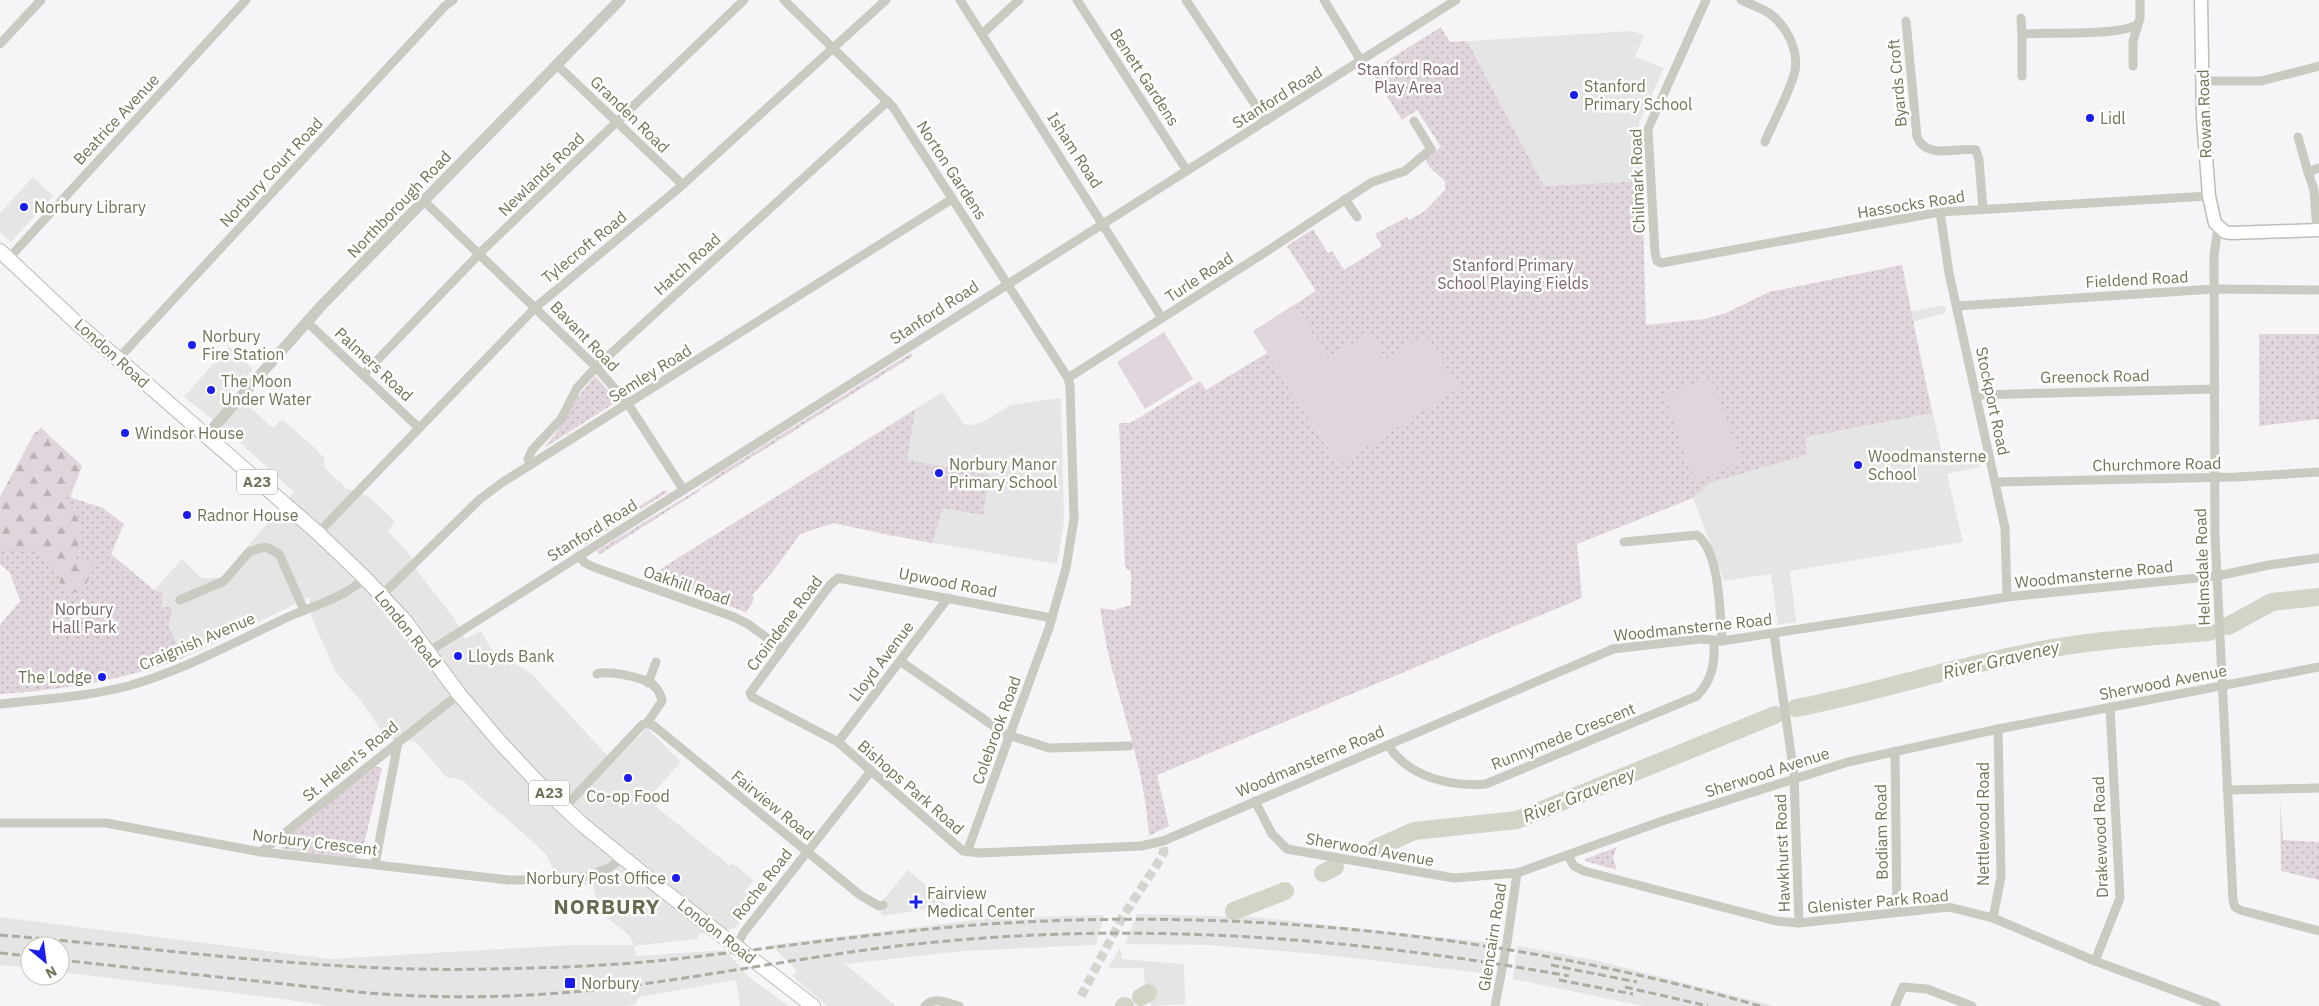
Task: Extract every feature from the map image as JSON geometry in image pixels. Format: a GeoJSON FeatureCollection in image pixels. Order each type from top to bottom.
{"type":"FeatureCollection","features":[{"type":"Feature","properties":{"kind":"highway","name":"London Road"},"geometry":{"type":"LineString","coordinates":[[4,255],[206,436],[318,533],[365,578],[382,595],[459,694],[505,747],[565,807],[622,858],[813,1006]]}},
{"type":"Feature","properties":{"kind":"main road","name":"Rowan Road"},"geometry":{"type":"LineString","coordinates":[[2201,0],[2205,161],[2209,196],[2214,220],[2218,227]]}},
{"type":"Feature","properties":{"kind":"main road"},"geometry":{"type":"LineString","coordinates":[[2218,227],[2224,232],[2232,233],[2318,230]]}},
{"type":"Feature","properties":{"kind":"street"},"geometry":{"type":"LineString","coordinates":[[0,44],[41,0]]}},
{"type":"Feature","properties":{"kind":"street","name":"Beatrice Avenue"},"geometry":{"type":"LineString","coordinates":[[4,255],[246,0]]}},
{"type":"Feature","properties":{"kind":"street","name":"Norbury Court Road"},"geometry":{"type":"LineString","coordinates":[[119,358],[442,3],[453,0]]}},
{"type":"Feature","properties":{"kind":"street","name":"Northborough Road"},"geometry":{"type":"LineString","coordinates":[[206,436],[307,322],[620,0]]}},
{"type":"Feature","properties":{"kind":"street","name":"Newlands Road"},"geometry":{"type":"LineString","coordinates":[[363,375],[480,254],[744,0]]}},
{"type":"Feature","properties":{"kind":"street","name":"Norton Gardens"},"geometry":{"type":"LineString","coordinates":[[784,0],[888,101],[1068,378]]}},
{"type":"Feature","properties":{"kind":"street","name":"Tylecroft Road"},"geometry":{"type":"LineString","coordinates":[[318,533],[536,307],[683,185],[886,0]]}},
{"type":"Feature","properties":{"kind":"street","name":"Isham Road"},"geometry":{"type":"LineString","coordinates":[[960,0],[1104,223],[1162,318]]}},
{"type":"Feature","properties":{"kind":"street"},"geometry":{"type":"LineString","coordinates":[[982,34],[1019,0]]}},
{"type":"Feature","properties":{"kind":"street","name":"Benett Gardens"},"geometry":{"type":"LineString","coordinates":[[1077,0],[1187,171]]}},
{"type":"Feature","properties":{"kind":"street"},"geometry":{"type":"LineString","coordinates":[[1186,0],[1266,121]]}},
{"type":"Feature","properties":{"kind":"street"},"geometry":{"type":"LineString","coordinates":[[1324,0],[1361,61]]}},
{"type":"Feature","properties":{"kind":"street","name":"Chilmark Road"},"geometry":{"type":"LineString","coordinates":[[1655,253],[1648,129],[1706,0]]}},
{"type":"Feature","properties":{"kind":"street"},"geometry":{"type":"LineString","coordinates":[[1741,0],[1768,12],[1778,21],[1789,38],[1794,58],[1793,76],[1764,142]]}},
{"type":"Feature","properties":{"kind":"street"},"geometry":{"type":"LineString","coordinates":[[2133,66],[2133,41],[2136,25],[2140,18],[2140,0]]}},
{"type":"Feature","properties":{"kind":"street","name":"Stanford Road"},"geometry":{"type":"LineString","coordinates":[[428,652],[1454,1]]}},
{"type":"Feature","properties":{"kind":"street"},"geometry":{"type":"LineString","coordinates":[[2021,18],[2022,76]]}},
{"type":"Feature","properties":{"kind":"street","name":"Byards Croft"},"geometry":{"type":"LineString","coordinates":[[1906,21],[1917,137],[1922,145],[1930,150],[1976,150],[1979,160],[1983,209]]}},
{"type":"Feature","properties":{"kind":"street"},"geometry":{"type":"LineString","coordinates":[[2022,34],[2086,32],[2127,28],[2136,25]]}},
{"type":"Feature","properties":{"kind":"street","name":"Granden Road"},"geometry":{"type":"LineString","coordinates":[[557,65],[683,185]]}},
{"type":"Feature","properties":{"kind":"street"},"geometry":{"type":"LineString","coordinates":[[2202,81],[2261,81],[2319,66]]}},
{"type":"Feature","properties":{"kind":"street","name":"Hatch Road"},"geometry":{"type":"LineString","coordinates":[[531,464],[528,459],[532,450],[558,422],[577,388],[596,367],[888,101]]}},
{"type":"Feature","properties":{"kind":"street","name":"Turle Road"},"geometry":{"type":"LineString","coordinates":[[1068,378],[1319,218],[1345,199],[1376,180],[1405,171],[1431,150],[1414,121]]}},
{"type":"Feature","properties":{"kind":"street"},"geometry":{"type":"LineString","coordinates":[[2298,137],[2314,190],[2318,230]]}},
{"type":"Feature","properties":{"kind":"street"},"geometry":{"type":"LineString","coordinates":[[2308,172],[2319,168]]}},
{"type":"Feature","properties":{"kind":"street","name":"Hassocks Road"},"geometry":{"type":"LineString","coordinates":[[1655,253],[1658,261],[1664,263],[1940,212],[2209,196]]}},
{"type":"Feature","properties":{"kind":"street","name":"Semley Road"},"geometry":{"type":"LineString","coordinates":[[382,595],[480,499],[531,464],[952,199]]}},
{"type":"Feature","properties":{"kind":"street"},"geometry":{"type":"LineString","coordinates":[[1345,199],[1357,217]]}},
{"type":"Feature","properties":{"kind":"street","name":"Bavant Road"},"geometry":{"type":"LineString","coordinates":[[424,201],[536,307],[596,367],[628,404],[683,489]]}},
{"type":"Feature","properties":{"kind":"street","name":"Stockport Road"},"geometry":{"type":"LineString","coordinates":[[1940,212],[1945,253],[1996,482],[2006,536],[2007,597]]}},
{"type":"Feature","properties":{"kind":"street","name":"Helmsdale Road"},"geometry":{"type":"LineString","coordinates":[[2218,227],[2215,241],[2214,289],[2217,576],[2232,900],[2240,910],[2319,931]]}},
{"type":"Feature","properties":{"kind":"street","name":"Fieldend Road"},"geometry":{"type":"LineString","coordinates":[[1957,306],[2214,289],[2319,290]]}},
{"type":"Feature","properties":{"kind":"street","name":"Palmers Road"},"geometry":{"type":"LineString","coordinates":[[307,322],[419,428]]}},
{"type":"Feature","properties":{"kind":"street","name":"Colebrook Road"},"geometry":{"type":"LineString","coordinates":[[967,852],[1052,618],[1066,568],[1073,527],[1070,386],[1068,378]]}},
{"type":"Feature","properties":{"kind":"street","name":"Greenock Road"},"geometry":{"type":"LineString","coordinates":[[1976,395],[2215,389]]}},
{"type":"Feature","properties":{"kind":"street","name":"Churchmore Road"},"geometry":{"type":"LineString","coordinates":[[1996,482],[2215,478],[2319,472]]}},
{"type":"Feature","properties":{"kind":"street","name":"Runnymede Crescent"},"geometry":{"type":"LineString","coordinates":[[1388,745],[1400,759],[1423,774],[1464,786],[1486,784],[1697,696],[1710,680],[1718,641],[1717,584],[1712,562],[1703,540],[1697,535],[1624,542]]}},
{"type":"Feature","properties":{"kind":"street"},"geometry":{"type":"LineString","coordinates":[[180,600],[224,581],[250,551],[266,547],[279,554],[304,610]]}},
{"type":"Feature","properties":{"kind":"street","name":"Oakhill Road"},"geometry":{"type":"LineString","coordinates":[[578,556],[585,563],[596,568],[734,617],[748,624],[782,649]]}},
{"type":"Feature","properties":{"kind":"street","name":"Woodmansterne Road"},"geometry":{"type":"LineString","coordinates":[[1163,841],[1613,649],[1700,639],[1718,641],[1774,634],[2007,597],[2217,576],[2269,565],[2319,558]]}},
{"type":"Feature","properties":{"kind":"street","name":"Craignish Avenue"},"geometry":{"type":"LineString","coordinates":[[0,704],[79,696],[128,686],[190,664],[352,588],[365,578]]}},
{"type":"Feature","properties":{"kind":"street","name":"Upwood Road"},"geometry":{"type":"LineString","coordinates":[[838,578],[1052,618]]}},
{"type":"Feature","properties":{"kind":"street","name":"Croindene Road"},"geometry":{"type":"LineString","coordinates":[[753,687],[830,585],[838,578]]}},
{"type":"Feature","properties":{"kind":"street","name":"Lloyd Avenue"},"geometry":{"type":"LineString","coordinates":[[838,742],[948,598]]}},
{"type":"Feature","properties":{"kind":"street","name":"Hawkhurst Road"},"geometry":{"type":"LineString","coordinates":[[1774,634],[1794,780],[1799,923]]}},
{"type":"Feature","properties":{"kind":"street"},"geometry":{"type":"LineString","coordinates":[[900,661],[1010,736],[1049,748],[1129,746]]}},
{"type":"Feature","properties":{"kind":"street"},"geometry":{"type":"LineString","coordinates":[[648,683],[656,662]]}},
{"type":"Feature","properties":{"kind":"street","name":"Sherwood Avenue"},"geometry":{"type":"LineString","coordinates":[[1255,801],[1272,834],[1287,849],[1454,878],[1517,873],[1665,820],[1848,762],[1998,729],[2319,667]]}},
{"type":"Feature","properties":{"kind":"street"},"geometry":{"type":"LineString","coordinates":[[565,807],[636,731],[647,723],[662,701],[660,694],[648,683],[606,671],[596,674]]}},
{"type":"Feature","properties":{"kind":"street","name":"Bishops Park Road"},"geometry":{"type":"LineString","coordinates":[[753,687],[750,693],[752,697],[838,742],[956,846],[967,852],[1140,846],[1163,841]]}},
{"type":"Feature","properties":{"kind":"street","name":"St. Helen's Road"},"geometry":{"type":"LineString","coordinates":[[260,852],[459,694]]}},
{"type":"Feature","properties":{"kind":"street","name":"Drakewood Road"},"geometry":{"type":"LineString","coordinates":[[2095,961],[2120,898],[2110,707]]}},
{"type":"Feature","properties":{"kind":"street","name":"Fairview Road"},"geometry":{"type":"LineString","coordinates":[[647,723],[654,726],[860,895],[879,906],[883,905]]}},
{"type":"Feature","properties":{"kind":"street","name":"Nettlewood Road"},"geometry":{"type":"LineString","coordinates":[[1993,918],[2001,877],[1998,729]]}},
{"type":"Feature","properties":{"kind":"street"},"geometry":{"type":"LineString","coordinates":[[375,864],[398,742]]}},
{"type":"Feature","properties":{"kind":"street","name":"Bodiam Road"},"geometry":{"type":"LineString","coordinates":[[1895,752],[1897,912]]}},
{"type":"Feature","properties":{"kind":"street","name":"Roche Road"},"geometry":{"type":"LineString","coordinates":[[736,946],[739,938],[871,772]]}},
{"type":"Feature","properties":{"kind":"street"},"geometry":{"type":"LineString","coordinates":[[2227,790],[2319,788]]}},
{"type":"Feature","properties":{"kind":"street","name":"Norbury Crescent"},"geometry":{"type":"LineString","coordinates":[[0,823],[106,823],[260,852],[509,880],[574,879],[610,868],[622,858]]}},
{"type":"Feature","properties":{"kind":"street","name":"Glenister Park Road"},"geometry":{"type":"LineString","coordinates":[[1568,856],[1574,866],[1584,871],[1776,921],[1799,923],[1949,907],[1993,918],[2095,961],[2216,1006]]}},
{"type":"Feature","properties":{"kind":"street","name":"Glencairn Road"},"geometry":{"type":"LineString","coordinates":[[1496,1006],[1517,873]]}},
{"type":"Feature","properties":{"kind":"street"},"geometry":{"type":"LineString","coordinates":[[1896,1006],[1903,987],[1927,989],[1972,1006]]}},
{"type":"Feature","properties":{"kind":"street"},"geometry":{"type":"LineString","coordinates":[[925,1006],[932,1000],[959,1006]]}},
{"type":"Feature","properties":{"kind":"shaded area","name":"Stanford Primary School"},"geometry":{"type":"Polygon","coordinates":[[[1634,31],[1644,36],[1635,57],[1664,68],[1639,123],[1642,181],[1544,186],[1467,41],[1634,31]]]}},
{"type":"Feature","properties":{"kind":"shaded area","name":"Norbury Library"},"geometry":{"type":"Polygon","coordinates":[[[33,177],[53,196],[11,242],[0,232],[0,213],[33,177]]]}},
{"type":"Feature","properties":{"kind":"shaded area","name":"Woodmansterne School"},"geometry":{"type":"Polygon","coordinates":[[[1945,305],[1946,313],[1912,322],[1945,466],[1979,459],[1980,467],[1947,474],[1963,542],[1790,571],[1796,622],[1778,625],[1771,574],[1724,581],[1693,498],[1710,483],[1807,455],[1805,437],[1866,424],[1908,312],[1945,305]]]}},
{"type":"Feature","properties":{"kind":"shaded area"},"geometry":{"type":"Polygon","coordinates":[[[229,346],[253,369],[233,392],[273,428],[282,419],[314,447],[325,459],[324,467],[346,488],[368,496],[394,520],[388,531],[410,555],[418,572],[454,618],[465,639],[481,631],[492,650],[532,674],[613,762],[647,728],[681,762],[653,793],[661,800],[655,806],[730,866],[732,863],[754,880],[744,892],[756,901],[735,928],[700,934],[697,939],[634,946],[636,956],[725,950],[750,978],[789,1006],[740,1006],[736,980],[639,997],[635,1005],[621,1006],[327,1006],[70,973],[70,936],[20,936],[20,967],[0,965],[0,917],[330,959],[571,945],[634,945],[630,936],[598,911],[593,884],[561,888],[547,855],[502,814],[462,780],[446,777],[416,742],[386,738],[362,702],[336,673],[311,616],[310,597],[184,658],[168,625],[172,615],[171,608],[162,607],[154,590],[182,559],[201,578],[221,578],[294,492],[226,430],[184,397],[229,346]]]}},
{"type":"Feature","properties":{"kind":"shaded area","name":"Norbury Manor Primary School"},"geometry":{"type":"Polygon","coordinates":[[[942,392],[964,424],[970,425],[981,423],[1011,405],[1061,398],[1064,521],[1057,564],[886,535],[833,523],[800,534],[771,574],[752,595],[754,598],[752,605],[746,612],[648,577],[942,392]]]}},
{"type":"Feature","properties":{"kind":"shaded area"},"geometry":{"type":"Polygon","coordinates":[[[908,870],[947,906],[883,916],[880,912],[883,909],[882,901],[908,870]]]}},
{"type":"Feature","properties":{"kind":"shaded area"},"geometry":{"type":"Polygon","coordinates":[[[1137,914],[1254,917],[1495,943],[1491,974],[1316,954],[1210,945],[1125,944],[1137,914]]]}},
{"type":"Feature","properties":{"kind":"shaded area"},"geometry":{"type":"Polygon","coordinates":[[[1104,915],[1096,945],[963,951],[845,964],[896,1006],[827,1006],[792,976],[797,971],[771,945],[991,918],[1104,915]]]}},
{"type":"Feature","properties":{"kind":"shaded area"},"geometry":{"type":"Polygon","coordinates":[[[1517,946],[1595,960],[1775,1006],[1643,1006],[1513,979],[1517,946]]]}},
{"type":"Feature","properties":{"kind":"shaded area"},"geometry":{"type":"Polygon","coordinates":[[[1120,947],[1122,959],[1184,964],[1185,1004],[1151,1006],[1143,975],[1145,968],[1108,968],[1120,947]]]}},
{"type":"Feature","properties":{"kind":"green space"},"geometry":{"type":"Polygon","coordinates":[[[1441,27],[1450,42],[1467,41],[1544,186],[1642,181],[1646,325],[1705,319],[1726,313],[1769,292],[1902,265],[1932,413],[1806,437],[1807,455],[1710,483],[1693,498],[1577,544],[1582,598],[1157,775],[1169,826],[1149,836],[1139,767],[1109,657],[1100,608],[1114,610],[1131,605],[1131,572],[1125,567],[1119,423],[1130,423],[1200,381],[1206,390],[1267,353],[1339,465],[1386,359],[1369,333],[1328,359],[1294,305],[1316,291],[1287,246],[1313,229],[1328,253],[1332,251],[1344,270],[1382,246],[1375,234],[1407,217],[1409,220],[1425,211],[1445,190],[1445,181],[1429,167],[1425,158],[1441,147],[1417,110],[1402,120],[1371,71],[1441,27]]]}},
{"type":"Feature","properties":{"kind":"green space"},"geometry":{"type":"Polygon","coordinates":[[[1294,305],[1328,359],[1369,333],[1386,359],[1425,334],[1459,388],[1339,465],[1253,331],[1294,305]]]}},
{"type":"Feature","properties":{"kind":"green space"},"geometry":{"type":"Polygon","coordinates":[[[1164,332],[1193,379],[1145,409],[1117,362],[1164,332]]]}},
{"type":"Feature","properties":{"kind":"green space"},"geometry":{"type":"Polygon","coordinates":[[[2259,334],[2319,334],[2319,419],[2259,426],[2259,334]]]}},
{"type":"Feature","properties":{"kind":"green space"},"geometry":{"type":"Polygon","coordinates":[[[911,353],[913,356],[703,488],[702,486],[717,475],[911,353]]]}},
{"type":"Feature","properties":{"kind":"green space"},"geometry":{"type":"Polygon","coordinates":[[[595,376],[618,401],[544,448],[555,434],[576,399],[595,376]]]}},
{"type":"Feature","properties":{"kind":"green space"},"geometry":{"type":"Polygon","coordinates":[[[1711,378],[1742,462],[1695,480],[1664,396],[1711,378]]]}},
{"type":"Feature","properties":{"kind":"green space"},"geometry":{"type":"Polygon","coordinates":[[[915,410],[907,460],[990,475],[983,515],[943,508],[932,543],[833,523],[800,534],[771,574],[752,595],[754,598],[746,612],[648,577],[915,410]]]}},
{"type":"Feature","properties":{"kind":"green space","name":"Norbury Hall Park"},"geometry":{"type":"Polygon","coordinates":[[[41,428],[82,466],[70,497],[103,508],[124,524],[111,554],[154,590],[162,592],[162,607],[171,607],[172,615],[168,625],[184,658],[161,666],[93,683],[47,690],[0,694],[0,625],[20,601],[10,573],[0,564],[0,497],[34,434],[41,428]]]}},
{"type":"Feature","properties":{"kind":"green space"},"geometry":{"type":"Polygon","coordinates":[[[41,428],[82,466],[70,497],[65,498],[82,527],[75,560],[97,563],[81,594],[59,587],[61,576],[34,554],[20,549],[0,549],[0,497],[34,434],[41,428]]]}},
{"type":"Feature","properties":{"kind":"green space"},"geometry":{"type":"Polygon","coordinates":[[[700,488],[701,490],[599,555],[597,551],[700,488]]]}},
{"type":"Feature","properties":{"kind":"green space"},"geometry":{"type":"Polygon","coordinates":[[[665,490],[668,492],[575,551],[573,548],[665,490]]]}},
{"type":"Feature","properties":{"kind":"green space"},"geometry":{"type":"Polygon","coordinates":[[[373,766],[382,768],[362,853],[354,858],[282,849],[280,843],[373,766]]]}},
{"type":"Feature","properties":{"kind":"green space"},"geometry":{"type":"Polygon","coordinates":[[[2280,799],[2283,840],[2319,842],[2319,880],[2281,871],[2280,799]]]}},
{"type":"Feature","properties":{"kind":"green space"},"geometry":{"type":"Polygon","coordinates":[[[1617,847],[1613,858],[1617,870],[1585,861],[1585,859],[1617,847]]]}},
{"type":"Feature","properties":{"kind":"waterway","name":"River Graveney"},"geometry":{"type":"LineString","coordinates":[[2228,626],[2272,602],[2319,597]]}},
{"type":"Feature","properties":{"kind":"waterway","name":"River Graveney"},"geometry":{"type":"LineString","coordinates":[[1796,708],[2002,658],[2054,648],[2120,639],[2209,632]]}},
{"type":"Feature","properties":{"kind":"waterway","name":"River Graveney"},"geometry":{"type":"LineString","coordinates":[[1376,848],[1414,831],[1517,820],[1775,715]]}},
{"type":"Feature","properties":{"kind":"waterway","name":"River Graveney"},"geometry":{"type":"LineString","coordinates":[[1323,873],[1335,867]]}},
{"type":"Feature","properties":{"kind":"waterway","name":"River Graveney"},"geometry":{"type":"LineString","coordinates":[[1234,911],[1285,891]]}},
{"type":"Feature","properties":{"kind":"waterway","name":"River Graveney"},"geometry":{"type":"LineString","coordinates":[[1141,997],[1148,993]]}},
{"type":"Feature","properties":{"kind":"tunnel"},"geometry":{"type":"LineString","coordinates":[[1081,996],[1122,918],[1161,858],[1164,851],[1163,841]]}},
{"type":"Feature","properties":{"kind":"railway"},"geometry":{"type":"LineString","coordinates":[[0,935],[305,963],[366,967],[488,969],[644,962],[898,932],[975,925],[1074,920],[1272,923],[1371,931],[1470,944],[1568,960],[1664,981],[1760,1006]]}},
{"type":"Feature","properties":{"kind":"railway"},"geometry":{"type":"LineString","coordinates":[[70,961],[368,993],[466,997],[596,990],[907,945],[1025,936],[1103,933],[1181,934],[1337,944],[1414,952],[1569,976]]}},
{"type":"Feature","properties":{"kind":"railway"},"geometry":{"type":"LineString","coordinates":[[0,953],[20,955]]}},
{"type":"Feature","properties":{"kind":"railway"},"geometry":{"type":"LineString","coordinates":[[1551,965],[1637,982]]}},
{"type":"Feature","properties":{"kind":"railway"},"geometry":{"type":"LineString","coordinates":[[1559,980],[1633,994]]}},
{"type":"Feature","properties":{"kind":"railway"},"geometry":{"type":"LineString","coordinates":[[1625,987],[1708,1006]]}},
{"type":"Feature","properties":{"kind":"place","name":"Stanford Primary School"},"geometry":{"type":"Point","coordinates":[1574,95]}},
{"type":"Feature","properties":{"kind":"place","name":"Lidl"},"geometry":{"type":"Point","coordinates":[2090,118]}},
{"type":"Feature","properties":{"kind":"place","name":"Norbury Library"},"geometry":{"type":"Point","coordinates":[24,207]}},
{"type":"Feature","properties":{"kind":"place","name":"Norbury Fire Station"},"geometry":{"type":"Point","coordinates":[192,345]}},
{"type":"Feature","properties":{"kind":"place","name":"The Moon Under Water"},"geometry":{"type":"Point","coordinates":[211,390]}},
{"type":"Feature","properties":{"kind":"place","name":"Windsor House"},"geometry":{"type":"Point","coordinates":[125,433]}},
{"type":"Feature","properties":{"kind":"place","name":"Woodmansterne School"},"geometry":{"type":"Point","coordinates":[1858,465]}},
{"type":"Feature","properties":{"kind":"place","name":"Norbury Manor Primary School"},"geometry":{"type":"Point","coordinates":[939,473]}},
{"type":"Feature","properties":{"kind":"place","name":"Radnor House"},"geometry":{"type":"Point","coordinates":[187,515]}},
{"type":"Feature","properties":{"kind":"place","name":"Lloyds Bank"},"geometry":{"type":"Point","coordinates":[458,656]}},
{"type":"Feature","properties":{"kind":"place","name":"The Lodge"},"geometry":{"type":"Point","coordinates":[102,677]}},
{"type":"Feature","properties":{"kind":"place","name":"Co-op Food"},"geometry":{"type":"Point","coordinates":[628,778]}},
{"type":"Feature","properties":{"kind":"place","name":"Norbury Post Office"},"geometry":{"type":"Point","coordinates":[676,878]}},
{"type":"Feature","properties":{"kind":"place","name":"Fairview Medical Center"},"geometry":{"type":"Point","coordinates":[916,902]}},
{"type":"Feature","properties":{"kind":"place","name":"Norbury"},"geometry":{"type":"Point","coordinates":[570,983]}},
{"type":"Feature","properties":{"kind":"district","name":"NORBURY"},"geometry":{"type":"Point","coordinates":[607,907]}},
{"type":"Feature","properties":{"kind":"park label","name":"Stanford Road Play Area"},"geometry":{"type":"Point","coordinates":[1408,78]}},
{"type":"Feature","properties":{"kind":"park label","name":"Stanford Primary School Playing Fields"},"geometry":{"type":"Point","coordinates":[1513,274]}}]}
